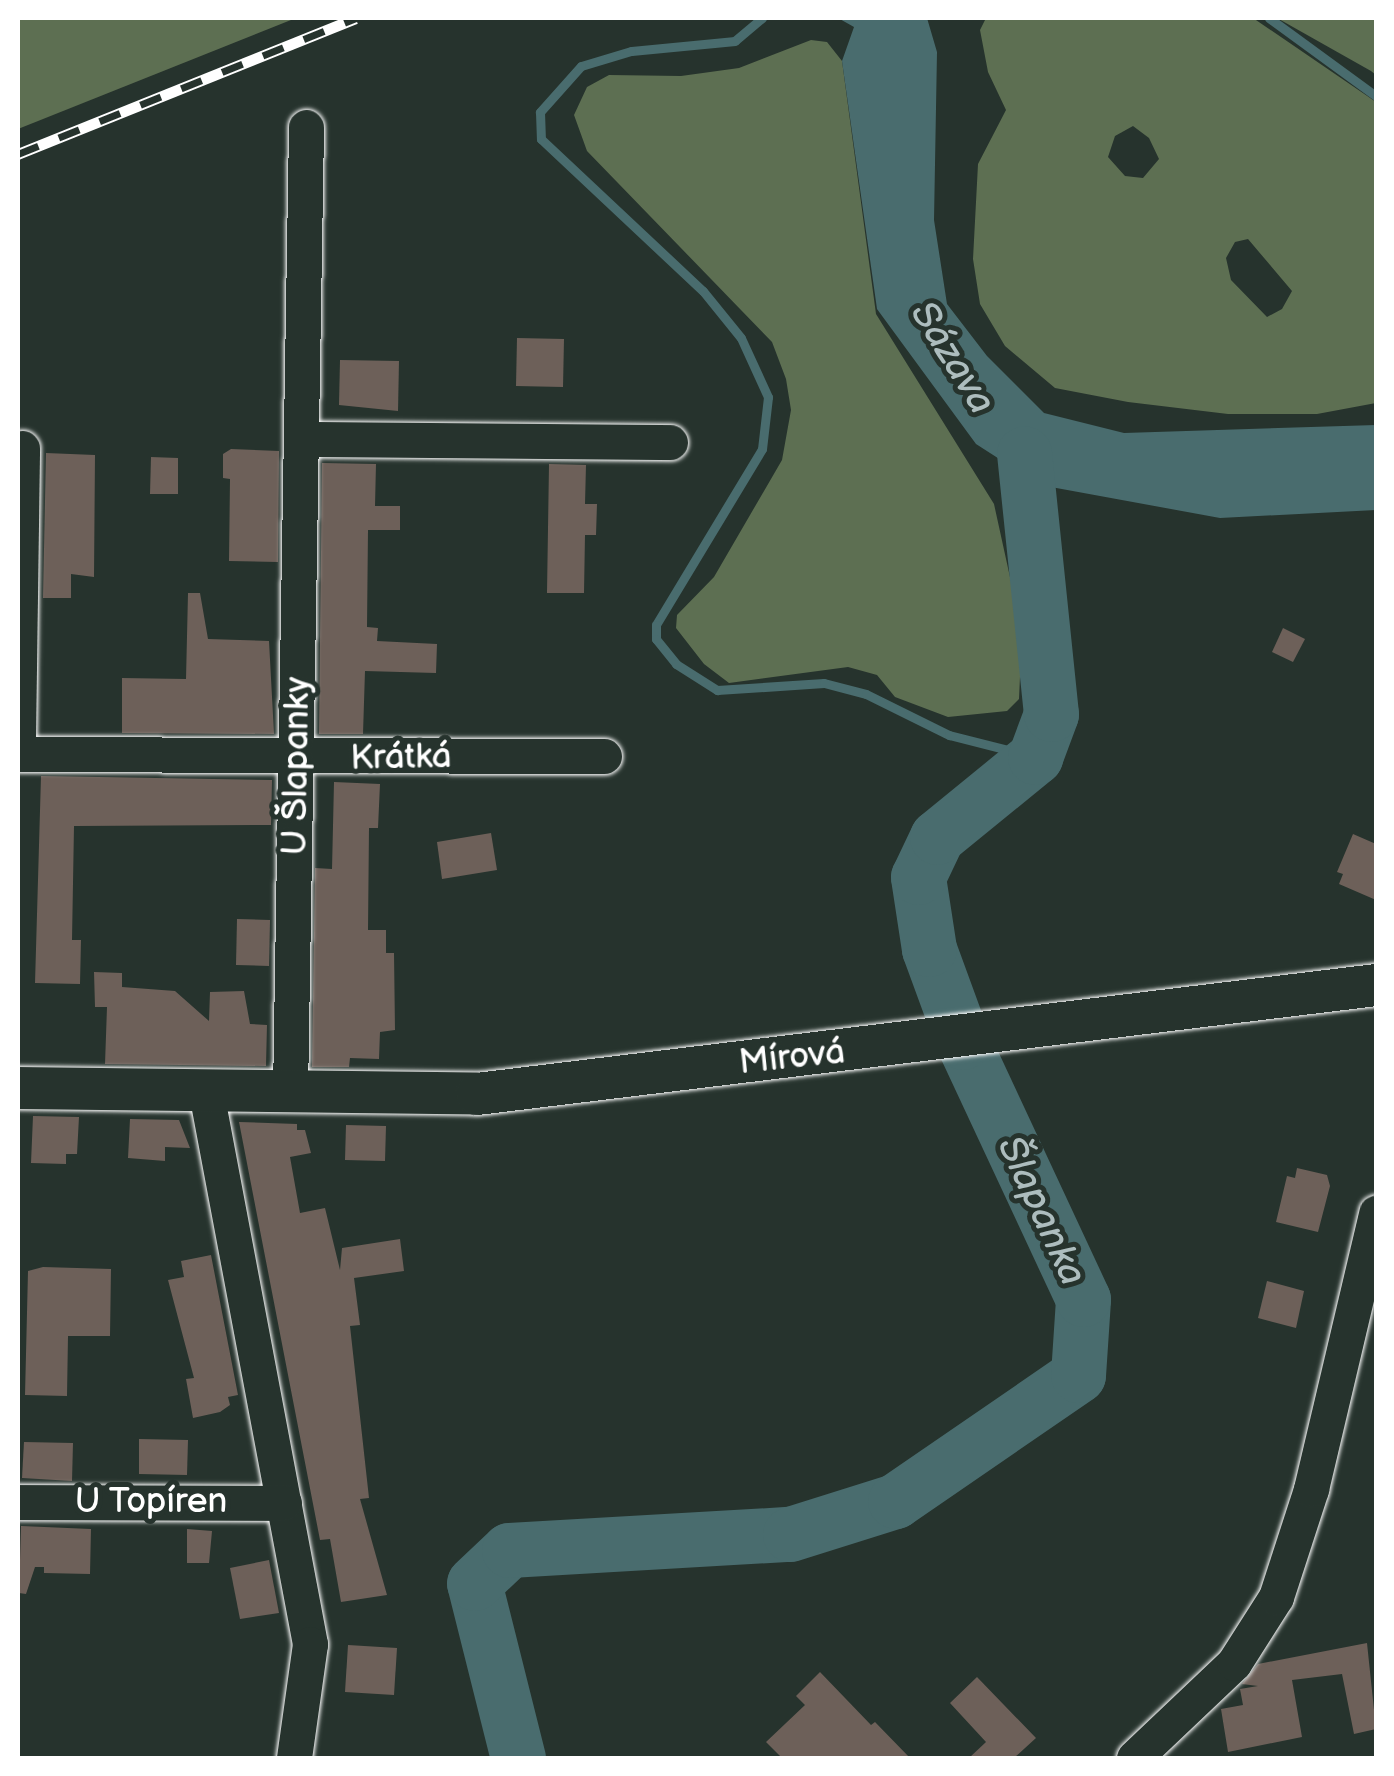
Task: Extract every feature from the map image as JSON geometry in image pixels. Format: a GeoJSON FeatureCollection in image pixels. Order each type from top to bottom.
{"type":"FeatureCollection","features":[{"type":"Feature","properties":{"kind":"street","name":"U Šlapanky"},"geometry":{"type":"LineString","coordinates":[[290,1093],[305,439],[306,128]]}},
{"type":"Feature","properties":{"kind":"street"},"geometry":{"type":"LineString","coordinates":[[305,439],[670,442]]}},
{"type":"Feature","properties":{"kind":"street"},"geometry":{"type":"LineString","coordinates":[[18,740],[22,448]]}},
{"type":"Feature","properties":{"kind":"street","name":"Krátká"},"geometry":{"type":"LineString","coordinates":[[18,754],[298,759],[604,756]]}},
{"type":"Feature","properties":{"kind":"street","name":"Mírová"},"geometry":{"type":"LineString","coordinates":[[18,1088],[477,1094],[1376,985]]}},
{"type":"Feature","properties":{"kind":"street"},"geometry":{"type":"LineString","coordinates":[[206,1092],[310,1644],[294,1758]]}},
{"type":"Feature","properties":{"kind":"street"},"geometry":{"type":"LineString","coordinates":[[1134,1758],[1234,1664],[1276,1597],[1310,1489],[1376,1213]]}},
{"type":"Feature","properties":{"kind":"street","name":"U Topíren"},"geometry":{"type":"LineString","coordinates":[[18,1502],[284,1502]]}},
{"type":"Feature","properties":{"kind":"green space"},"geometry":{"type":"Polygon","coordinates":[[[18,18],[296,18],[18,129],[18,18]]]}},
{"type":"Feature","properties":{"kind":"green space"},"geometry":{"type":"Polygon","coordinates":[[[986,18],[1253,18],[1376,102],[1376,403],[1317,414],[1228,414],[1128,402],[1055,388],[1005,346],[980,304],[973,259],[978,164],[1006,110],[988,72],[980,30],[986,18]],[[1133,126],[1115,136],[1108,157],[1125,176],[1143,178],[1159,159],[1149,138],[1133,126]],[[1248,239],[1235,242],[1226,258],[1231,280],[1267,317],[1282,309],[1292,291],[1248,239]]]}},
{"type":"Feature","properties":{"kind":"green space"},"geometry":{"type":"Polygon","coordinates":[[[1277,18],[1376,18],[1376,75],[1371,71],[1277,18]]]}},
{"type":"Feature","properties":{"kind":"green space"},"geometry":{"type":"Polygon","coordinates":[[[811,40],[827,42],[842,61],[876,314],[994,504],[1022,632],[1019,699],[1007,711],[948,717],[895,697],[877,675],[848,667],[729,683],[704,664],[676,628],[677,615],[714,577],[782,460],[791,410],[786,379],[772,342],[587,151],[574,115],[587,87],[609,75],[681,76],[739,68],[811,40]]]}},
{"type":"Feature","properties":{"kind":"water","name":"Sázava"},"geometry":{"type":"Polygon","coordinates":[[[838,18],[927,18],[937,52],[934,220],[947,304],[987,356],[1044,413],[1124,433],[1376,425],[1376,510],[1220,518],[1040,485],[976,444],[877,309],[842,61],[854,27],[838,18]]]}},
{"type":"Feature","properties":{"kind":"building"},"geometry":{"type":"Polygon","coordinates":[[[517,338],[564,339],[563,387],[516,386],[517,338]]]}},
{"type":"Feature","properties":{"kind":"building"},"geometry":{"type":"Polygon","coordinates":[[[340,360],[399,361],[398,411],[339,405],[340,360]]]}},
{"type":"Feature","properties":{"kind":"building"},"geometry":{"type":"Polygon","coordinates":[[[231,449],[279,451],[278,562],[229,561],[230,479],[223,478],[223,454],[231,449]]]}},
{"type":"Feature","properties":{"kind":"building"},"geometry":{"type":"Polygon","coordinates":[[[46,453],[95,455],[94,577],[71,574],[71,598],[43,598],[46,453]]]}},
{"type":"Feature","properties":{"kind":"building"},"geometry":{"type":"Polygon","coordinates":[[[151,457],[178,458],[178,494],[150,494],[151,457]]]}},
{"type":"Feature","properties":{"kind":"building"},"geometry":{"type":"Polygon","coordinates":[[[322,463],[376,464],[375,506],[400,506],[400,530],[368,530],[367,627],[378,628],[377,641],[437,644],[436,673],[365,671],[363,734],[319,734],[322,463]]]}},
{"type":"Feature","properties":{"kind":"building"},"geometry":{"type":"Polygon","coordinates":[[[549,464],[586,465],[585,504],[597,504],[596,535],[585,535],[584,593],[547,593],[549,464]]]}},
{"type":"Feature","properties":{"kind":"building"},"geometry":{"type":"Polygon","coordinates":[[[188,593],[200,593],[208,639],[269,641],[274,734],[122,733],[122,678],[186,679],[188,593]]]}},
{"type":"Feature","properties":{"kind":"building"},"geometry":{"type":"Polygon","coordinates":[[[1283,628],[1305,639],[1293,662],[1272,652],[1283,628]]]}},
{"type":"Feature","properties":{"kind":"building"},"geometry":{"type":"Polygon","coordinates":[[[41,776],[272,780],[271,825],[74,826],[72,940],[81,940],[80,984],[35,983],[41,776]]]}},
{"type":"Feature","properties":{"kind":"building"},"geometry":{"type":"Polygon","coordinates":[[[334,782],[380,784],[378,828],[369,828],[368,930],[386,930],[386,953],[394,953],[395,1030],[380,1032],[379,1059],[350,1058],[349,1067],[312,1067],[315,868],[332,869],[334,782]]]}},
{"type":"Feature","properties":{"kind":"building"},"geometry":{"type":"Polygon","coordinates":[[[491,833],[497,870],[442,879],[437,842],[491,833]]]}},
{"type":"Feature","properties":{"kind":"building"},"geometry":{"type":"Polygon","coordinates":[[[1353,834],[1376,844],[1376,900],[1339,884],[1343,874],[1337,872],[1353,834]]]}},
{"type":"Feature","properties":{"kind":"building"},"geometry":{"type":"Polygon","coordinates":[[[237,919],[270,920],[269,966],[236,965],[237,919]]]}},
{"type":"Feature","properties":{"kind":"building"},"geometry":{"type":"Polygon","coordinates":[[[94,972],[122,973],[122,987],[175,991],[209,1021],[210,992],[244,991],[250,1024],[267,1025],[266,1066],[105,1064],[107,1007],[95,1007],[94,972]]]}},
{"type":"Feature","properties":{"kind":"building"},"geometry":{"type":"Polygon","coordinates":[[[33,1116],[79,1117],[77,1154],[66,1154],[66,1164],[31,1163],[33,1116]]]}},
{"type":"Feature","properties":{"kind":"building"},"geometry":{"type":"Polygon","coordinates":[[[130,1119],[179,1120],[190,1148],[165,1147],[165,1161],[128,1158],[130,1119]]]}},
{"type":"Feature","properties":{"kind":"building"},"geometry":{"type":"Polygon","coordinates":[[[239,1122],[297,1124],[297,1130],[305,1130],[311,1153],[290,1157],[300,1213],[325,1208],[340,1270],[342,1248],[400,1239],[404,1271],[354,1278],[360,1325],[350,1326],[369,1498],[360,1499],[387,1595],[341,1602],[330,1539],[320,1540],[239,1122]]]}},
{"type":"Feature","properties":{"kind":"building"},"geometry":{"type":"Polygon","coordinates":[[[346,1125],[386,1126],[385,1161],[345,1160],[346,1125]]]}},
{"type":"Feature","properties":{"kind":"building"},"geometry":{"type":"Polygon","coordinates":[[[1297,1168],[1327,1175],[1330,1186],[1318,1232],[1276,1222],[1287,1176],[1295,1178],[1297,1168]]]}},
{"type":"Feature","properties":{"kind":"building"},"geometry":{"type":"Polygon","coordinates":[[[211,1255],[238,1395],[228,1397],[230,1405],[220,1412],[193,1418],[186,1379],[194,1378],[168,1280],[184,1277],[181,1261],[211,1255]]]}},
{"type":"Feature","properties":{"kind":"building"},"geometry":{"type":"Polygon","coordinates":[[[43,1267],[111,1269],[110,1336],[68,1336],[67,1396],[25,1395],[28,1271],[43,1267]]]}},
{"type":"Feature","properties":{"kind":"building"},"geometry":{"type":"Polygon","coordinates":[[[1267,1281],[1304,1291],[1296,1328],[1258,1318],[1267,1281]]]}},
{"type":"Feature","properties":{"kind":"building"},"geometry":{"type":"Polygon","coordinates":[[[139,1439],[188,1440],[187,1475],[139,1474],[139,1439]]]}},
{"type":"Feature","properties":{"kind":"building"},"geometry":{"type":"Polygon","coordinates":[[[24,1442],[73,1443],[72,1481],[22,1478],[24,1442]]]}},
{"type":"Feature","properties":{"kind":"building"},"geometry":{"type":"Polygon","coordinates":[[[21,1526],[91,1529],[90,1574],[44,1573],[44,1567],[35,1567],[26,1594],[19,1593],[21,1526]]]}},
{"type":"Feature","properties":{"kind":"building"},"geometry":{"type":"Polygon","coordinates":[[[187,1529],[212,1531],[209,1563],[187,1563],[187,1529]]]}},
{"type":"Feature","properties":{"kind":"building"},"geometry":{"type":"Polygon","coordinates":[[[269,1560],[279,1613],[240,1619],[230,1568],[269,1560]]]}},
{"type":"Feature","properties":{"kind":"building"},"geometry":{"type":"Polygon","coordinates":[[[1367,1643],[1376,1729],[1354,1734],[1342,1674],[1292,1680],[1302,1737],[1228,1752],[1221,1709],[1243,1705],[1240,1689],[1258,1686],[1242,1684],[1258,1664],[1367,1643]]]}},
{"type":"Feature","properties":{"kind":"building"},"geometry":{"type":"Polygon","coordinates":[[[348,1645],[397,1648],[394,1695],[345,1692],[348,1645]]]}},
{"type":"Feature","properties":{"kind":"building"},"geometry":{"type":"Polygon","coordinates":[[[820,1672],[871,1725],[875,1722],[910,1758],[782,1758],[766,1742],[805,1705],[796,1696],[820,1672]]]}},
{"type":"Feature","properties":{"kind":"building"},"geometry":{"type":"Polygon","coordinates":[[[977,1677],[1036,1738],[1014,1758],[969,1758],[986,1742],[950,1703],[977,1677]]]}},
{"type":"Feature","properties":{"kind":"waterway"},"geometry":{"type":"LineString","coordinates":[[762,18],[735,41],[631,51],[581,66],[540,112],[541,139],[703,291],[741,338],[768,397],[762,449],[656,625],[656,639],[676,664],[717,690],[824,683],[866,694],[949,735],[1035,757]]}},
{"type":"Feature","properties":{"kind":"waterway"},"geometry":{"type":"LineString","coordinates":[[1269,18],[1376,96]]}},
{"type":"Feature","properties":{"kind":"waterway","name":"Šlapanka"},"geometry":{"type":"LineString","coordinates":[[518,1758],[474,1583],[509,1550],[790,1534],[895,1501],[1078,1375],[1083,1299],[963,1042],[929,949],[918,877],[937,837],[1035,757],[1051,714],[1024,453]]}},
{"type":"Feature","properties":{"kind":"railway"},"geometry":{"type":"LineString","coordinates":[[18,154],[356,18]]}}]}
